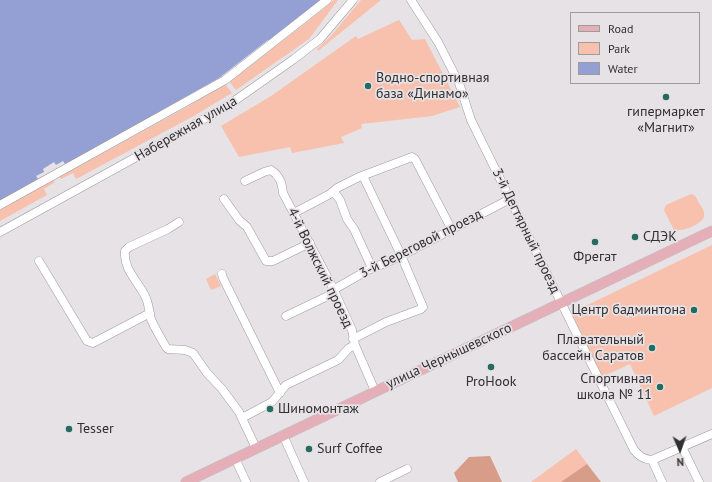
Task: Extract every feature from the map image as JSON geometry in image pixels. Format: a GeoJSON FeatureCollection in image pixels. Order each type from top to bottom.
{"type":"FeatureCollection","features":[{"type":"Feature","properties":{"kind":"main road","name":"улица Чернышевского"},"geometry":{"type":"LineString","coordinates":[[186,482],[712,231]]}},
{"type":"Feature","properties":{"kind":"street"},"geometry":{"type":"LineString","coordinates":[[0,205],[225,80],[327,0]]}},
{"type":"Feature","properties":{"kind":"street","name":"Набережная улица"},"geometry":{"type":"LineString","coordinates":[[0,232],[230,104],[320,39],[353,0]]}},
{"type":"Feature","properties":{"kind":"street","name":"3-й Дегтярный проезд"},"geometry":{"type":"LineString","coordinates":[[411,0],[438,42],[459,83],[471,120],[634,450],[638,455],[648,459],[662,482]]}},
{"type":"Feature","properties":{"kind":"street"},"geometry":{"type":"LineString","coordinates":[[294,213],[334,192],[337,188],[412,157],[452,230]]}},
{"type":"Feature","properties":{"kind":"street","name":"4-й Волжский проезд"},"geometry":{"type":"LineString","coordinates":[[245,181],[271,170],[280,178],[283,193],[310,243],[352,330],[354,342],[375,391]]}},
{"type":"Feature","properties":{"kind":"street"},"geometry":{"type":"LineString","coordinates":[[242,418],[272,402],[286,385],[338,360],[354,342],[386,322],[423,307],[401,255],[363,176]]}},
{"type":"Feature","properties":{"kind":"street"},"geometry":{"type":"LineString","coordinates":[[334,192],[340,200],[347,219],[354,230],[372,268]]}},
{"type":"Feature","properties":{"kind":"street","name":"3-й Береговой проезд"},"geometry":{"type":"LineString","coordinates":[[286,316],[334,291],[338,286],[372,268],[452,230],[510,199]]}},
{"type":"Feature","properties":{"kind":"street"},"geometry":{"type":"LineString","coordinates":[[224,200],[239,220],[247,227],[266,261],[273,261],[310,243]]}},
{"type":"Feature","properties":{"kind":"street"},"geometry":{"type":"LineString","coordinates":[[179,222],[168,229],[129,247],[125,251],[126,262],[130,274],[145,296],[151,319],[166,347],[168,349],[186,350],[193,353],[207,373],[222,389],[239,412],[256,448]]}},
{"type":"Feature","properties":{"kind":"street"},"geometry":{"type":"LineString","coordinates":[[39,261],[87,342],[93,343],[150,313]]}},
{"type":"Feature","properties":{"kind":"street"},"geometry":{"type":"LineString","coordinates":[[222,274],[280,393]]}},
{"type":"Feature","properties":{"kind":"street"},"geometry":{"type":"LineString","coordinates":[[648,459],[712,434]]}},
{"type":"Feature","properties":{"kind":"street"},"geometry":{"type":"LineString","coordinates":[[283,435],[304,482]]}},
{"type":"Feature","properties":{"kind":"street"},"geometry":{"type":"LineString","coordinates":[[682,447],[699,482]]}},
{"type":"Feature","properties":{"kind":"street"},"geometry":{"type":"LineString","coordinates":[[235,458],[246,482]]}},
{"type":"Feature","properties":{"kind":"street"},"geometry":{"type":"LineString","coordinates":[[380,482],[407,469]]}},
{"type":"Feature","properties":{"kind":"green space"},"geometry":{"type":"Polygon","coordinates":[[[334,0],[338,0],[309,39],[236,90],[229,81],[334,0]]]}},
{"type":"Feature","properties":{"kind":"green space"},"geometry":{"type":"Polygon","coordinates":[[[361,0],[381,0],[318,51],[317,49],[330,37],[361,0]]]}},
{"type":"Feature","properties":{"kind":"green space","name":"Водно-спортивная база «Динамо»"},"geometry":{"type":"Polygon","coordinates":[[[399,20],[412,40],[425,39],[460,107],[432,116],[361,124],[362,128],[341,137],[344,143],[292,153],[290,147],[239,157],[221,126],[271,96],[356,36],[358,39],[399,20]]]}},
{"type":"Feature","properties":{"kind":"green space"},"geometry":{"type":"Polygon","coordinates":[[[225,84],[232,93],[192,117],[76,179],[73,173],[61,179],[59,177],[185,108],[225,84]]]}},
{"type":"Feature","properties":{"kind":"green space"},"geometry":{"type":"Polygon","coordinates":[[[53,179],[55,182],[44,189],[47,195],[0,221],[0,210],[53,179]]]}},
{"type":"Feature","properties":{"kind":"green space"},"geometry":{"type":"Polygon","coordinates":[[[691,194],[696,197],[704,213],[704,217],[699,223],[690,227],[681,230],[674,230],[664,210],[666,205],[691,194]]]}},
{"type":"Feature","properties":{"kind":"green space"},"geometry":{"type":"Polygon","coordinates":[[[712,245],[712,388],[654,416],[630,364],[602,377],[573,316],[575,311],[712,245]]]}},
{"type":"Feature","properties":{"kind":"green space"},"geometry":{"type":"Polygon","coordinates":[[[215,274],[221,286],[211,290],[206,279],[215,274]]]}},
{"type":"Feature","properties":{"kind":"green space"},"geometry":{"type":"Polygon","coordinates":[[[576,449],[601,482],[531,482],[576,449]]]}},
{"type":"Feature","properties":{"kind":"shaded area"},"geometry":{"type":"Polygon","coordinates":[[[490,456],[502,482],[458,482],[454,473],[469,457],[490,456]]]}},
{"type":"Feature","properties":{"kind":"shaded area"},"geometry":{"type":"Polygon","coordinates":[[[587,464],[601,482],[561,482],[587,464]]]}},
{"type":"Feature","properties":{"kind":"water"},"geometry":{"type":"Polygon","coordinates":[[[0,0],[324,0],[270,42],[268,40],[219,78],[164,109],[165,112],[65,164],[63,161],[56,165],[54,162],[43,169],[44,172],[36,176],[38,179],[0,201],[0,0]]]}},
{"type":"Feature","properties":{"kind":"place","name":"Водно-спортивная база «Динамо»"},"geometry":{"type":"Point","coordinates":[368,86]}},
{"type":"Feature","properties":{"kind":"place","name":"гипермаркет «Магнит»"},"geometry":{"type":"Point","coordinates":[666,97]}},
{"type":"Feature","properties":{"kind":"place","name":"СДЭК"},"geometry":{"type":"Point","coordinates":[635,237]}},
{"type":"Feature","properties":{"kind":"place","name":"Фрегат"},"geometry":{"type":"Point","coordinates":[595,242]}},
{"type":"Feature","properties":{"kind":"place","name":"Центр бадминтона"},"geometry":{"type":"Point","coordinates":[694,310]}},
{"type":"Feature","properties":{"kind":"place","name":"Плавательный бассейн Саратов"},"geometry":{"type":"Point","coordinates":[652,348]}},
{"type":"Feature","properties":{"kind":"place","name":"ProHook"},"geometry":{"type":"Point","coordinates":[491,367]}},
{"type":"Feature","properties":{"kind":"place","name":"Спортивная школа № 11"},"geometry":{"type":"Point","coordinates":[660,387]}},
{"type":"Feature","properties":{"kind":"place","name":"Шиномонтаж"},"geometry":{"type":"Point","coordinates":[270,409]}},
{"type":"Feature","properties":{"kind":"place","name":"Tesser"},"geometry":{"type":"Point","coordinates":[69,429]}},
{"type":"Feature","properties":{"kind":"place","name":"Surf Coffee"},"geometry":{"type":"Point","coordinates":[309,449]}}]}
